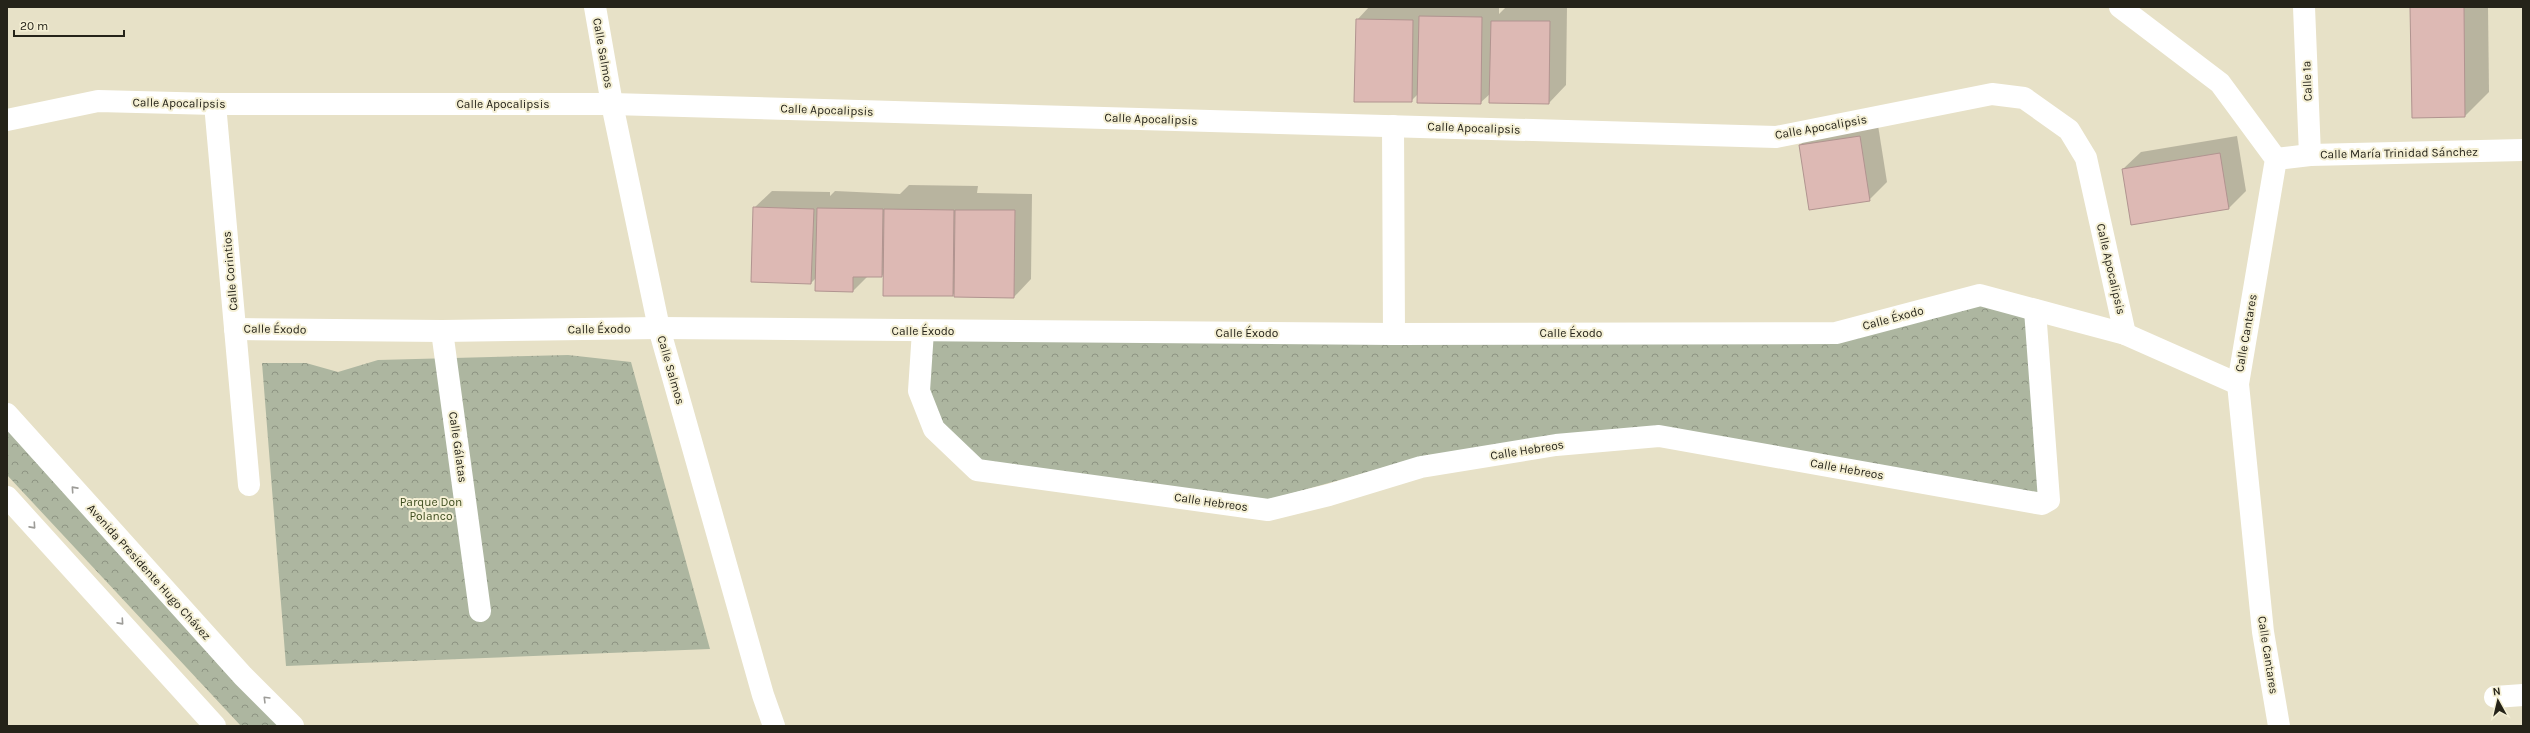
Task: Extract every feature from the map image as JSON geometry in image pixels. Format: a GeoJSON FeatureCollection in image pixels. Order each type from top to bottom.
{"type":"FeatureCollection","features":[{"type":"Feature","properties":{"kind":"street","name":"Calle Salmos"},"geometry":{"type":"LineString","coordinates":[[594,7],[612,104],[659,328],[763,695],[774,726]]}},
{"type":"Feature","properties":{"kind":"street"},"geometry":{"type":"LineString","coordinates":[[2120,7],[2220,83],[2276,159]]}},
{"type":"Feature","properties":{"kind":"street","name":"Calle 1a"},"geometry":{"type":"LineString","coordinates":[[2304,7],[2310,155]]}},
{"type":"Feature","properties":{"kind":"street","name":"Calle Apocalipsis"},"geometry":{"type":"LineString","coordinates":[[7,120],[98,101],[215,104],[612,104],[1776,137],[1992,94],[2024,98],[2069,130],[2086,158],[2125,334]]}},
{"type":"Feature","properties":{"kind":"street","name":"Calle Corintios"},"geometry":{"type":"LineString","coordinates":[[215,104],[249,485]]}},
{"type":"Feature","properties":{"kind":"street"},"geometry":{"type":"LineString","coordinates":[[1393,126],[1394,334]]}},
{"type":"Feature","properties":{"kind":"street","name":"Calle María Trinidad Sánchez"},"geometry":{"type":"LineString","coordinates":[[2276,159],[2310,155],[2523,150]]}},
{"type":"Feature","properties":{"kind":"street","name":"Calle Cantares"},"geometry":{"type":"LineString","coordinates":[[2276,159],[2238,384],[2263,632],[2280,726]]}},
{"type":"Feature","properties":{"kind":"street","name":"Calle Éxodo"},"geometry":{"type":"LineString","coordinates":[[235,329],[442,331],[659,328],[1394,334],[1836,332],[1980,295],[2125,334],[2238,384]]}},
{"type":"Feature","properties":{"kind":"street","name":"Calle Hebreos"},"geometry":{"type":"LineString","coordinates":[[923,331],[919,391],[934,429],[977,470],[1268,510],[1328,495],[1422,467],[1556,445],[1659,436],[2042,504],[2049,500],[2035,310]]}},
{"type":"Feature","properties":{"kind":"street","name":"Calle Gálatas"},"geometry":{"type":"LineString","coordinates":[[442,331],[480,611]]}},
{"type":"Feature","properties":{"kind":"street","name":"Avenida Presidente Hugo Chávez"},"geometry":{"type":"LineString","coordinates":[[7,414],[243,676],[294,726]]}},
{"type":"Feature","properties":{"kind":"street"},"geometry":{"type":"LineString","coordinates":[[7,497],[215,726]]}},
{"type":"Feature","properties":{"kind":"street"},"geometry":{"type":"LineString","coordinates":[[2495,697],[2523,695]]}},
{"type":"Feature","properties":{"kind":"green space"},"geometry":{"type":"Polygon","coordinates":[[[1978,302],[2029,316],[2046,500],[1659,427],[1414,459],[1265,501],[979,460],[941,423],[926,388],[930,338],[1832,342],[1978,302]]]}},
{"type":"Feature","properties":{"kind":"green space","name":"Parque Don Polanco"},"geometry":{"type":"Polygon","coordinates":[[[568,355],[631,362],[710,649],[286,666],[262,363],[306,363],[338,372],[378,360],[568,355]]]}},
{"type":"Feature","properties":{"kind":"green space"},"geometry":{"type":"Polygon","coordinates":[[[7,402],[258,687],[296,726],[241,726],[7,475],[7,402]]]}},
{"type":"Feature","properties":{"kind":"building"},"geometry":{"type":"Polygon","coordinates":[[[2410,7],[2464,7],[2465,117],[2412,118],[2410,7]]]}},
{"type":"Feature","properties":{"kind":"building"},"geometry":{"type":"Polygon","coordinates":[[[1419,16],[1482,17],[1481,104],[1417,103],[1419,16]]]}},
{"type":"Feature","properties":{"kind":"building"},"geometry":{"type":"Polygon","coordinates":[[[1356,19],[1413,20],[1412,102],[1354,102],[1356,19]]]}},
{"type":"Feature","properties":{"kind":"building"},"geometry":{"type":"Polygon","coordinates":[[[1491,21],[1550,21],[1549,104],[1489,103],[1491,21]]]}},
{"type":"Feature","properties":{"kind":"building"},"geometry":{"type":"Polygon","coordinates":[[[1860,136],[1870,201],[1809,210],[1799,145],[1860,136]]]}},
{"type":"Feature","properties":{"kind":"building"},"geometry":{"type":"Polygon","coordinates":[[[2220,153],[2229,209],[2131,225],[2122,169],[2220,153]]]}},
{"type":"Feature","properties":{"kind":"building"},"geometry":{"type":"Polygon","coordinates":[[[753,207],[814,209],[811,284],[751,282],[753,207]]]}},
{"type":"Feature","properties":{"kind":"building"},"geometry":{"type":"Polygon","coordinates":[[[817,208],[883,209],[882,277],[853,277],[853,292],[815,291],[817,208]]]}},
{"type":"Feature","properties":{"kind":"building"},"geometry":{"type":"Polygon","coordinates":[[[884,209],[954,210],[953,296],[883,296],[884,209]]]}},
{"type":"Feature","properties":{"kind":"building"},"geometry":{"type":"Polygon","coordinates":[[[955,210],[1015,210],[1014,298],[954,297],[955,210]]]}}]}
